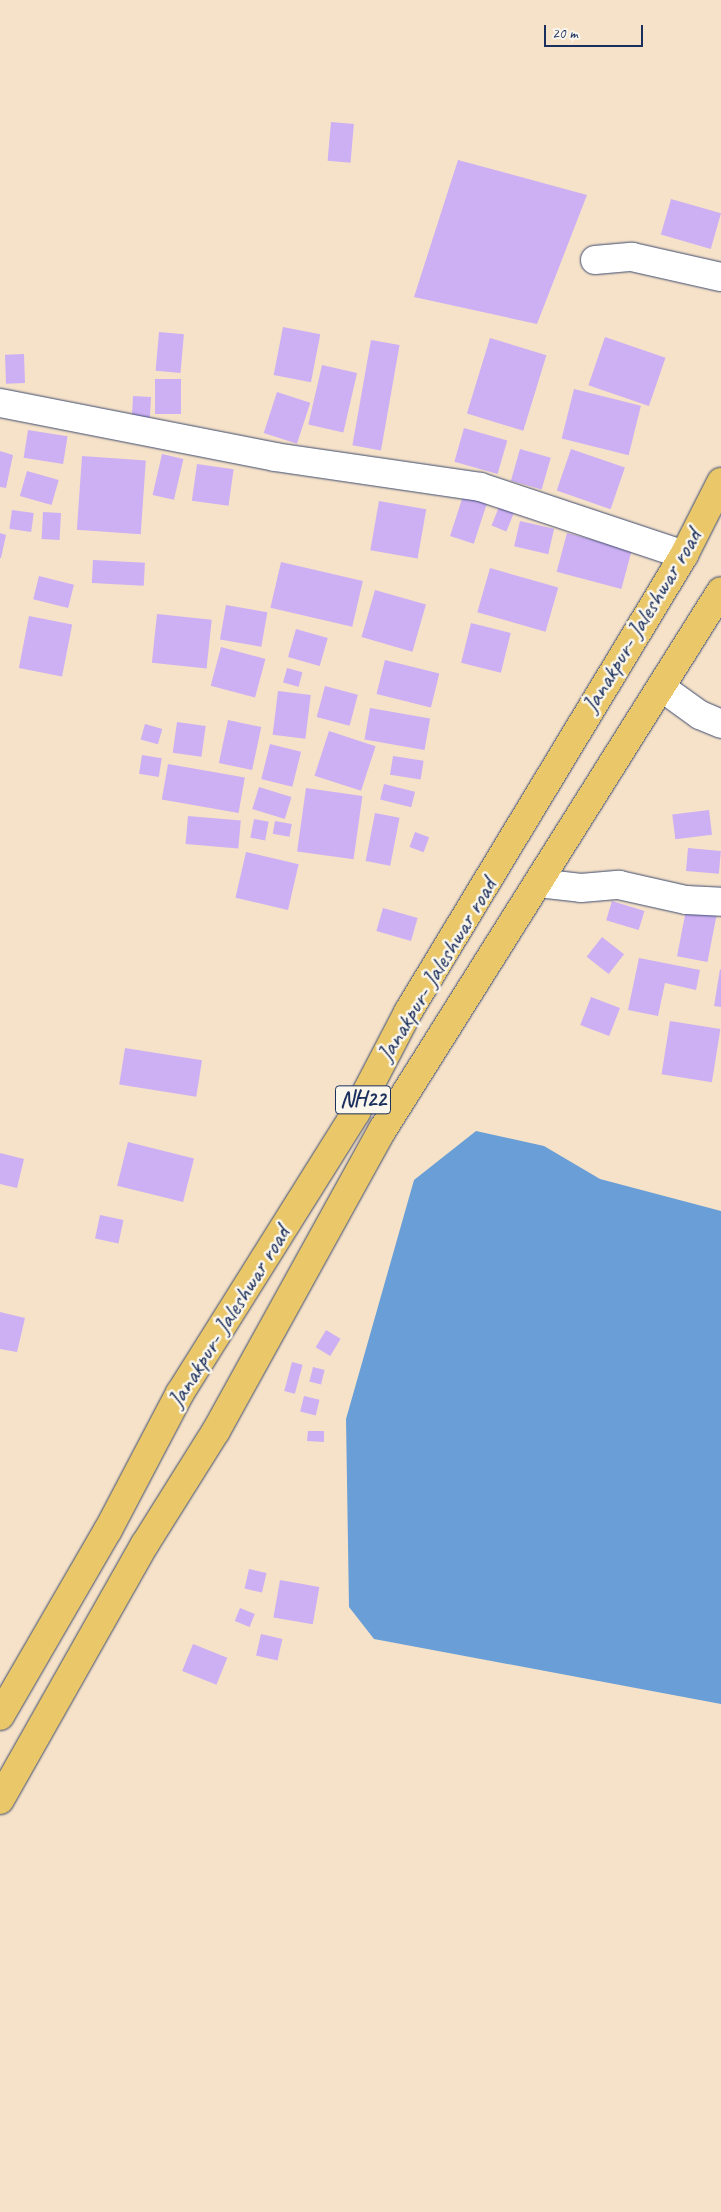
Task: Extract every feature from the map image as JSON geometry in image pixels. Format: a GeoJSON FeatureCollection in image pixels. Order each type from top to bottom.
{"type":"FeatureCollection","features":[{"type":"Feature","properties":{"kind":"highway","name":"Janakpur- Jaleshwar road"},"geometry":{"type":"LineString","coordinates":[[0,1716],[108,1530],[180,1393],[356,1112],[408,1012],[684,556],[721,482]]}},
{"type":"Feature","properties":{"kind":"highway","name":"Janakpur- Jaleshwar road"},"geometry":{"type":"LineString","coordinates":[[0,1800],[145,1544],[216,1431],[383,1129],[721,591]]}},
{"type":"Feature","properties":{"kind":"street"},"geometry":{"type":"LineString","coordinates":[[594,260],[632,257],[721,278]]}},
{"type":"Feature","properties":{"kind":"street"},"geometry":{"type":"LineString","coordinates":[[0,403],[275,457],[480,488],[684,556]]}},
{"type":"Feature","properties":{"kind":"street"},"geometry":{"type":"LineString","coordinates":[[661,687],[700,715],[721,724]]}},
{"type":"Feature","properties":{"kind":"street"},"geometry":{"type":"LineString","coordinates":[[538,883],[581,888],[619,886],[686,900],[721,902]]}},
{"type":"Feature","properties":{"kind":"water"},"geometry":{"type":"Polygon","coordinates":[[[476,1131],[544,1146],[600,1179],[721,1211],[721,1704],[374,1639],[349,1607],[346,1419],[414,1180],[476,1131]]]}},
{"type":"Feature","properties":{"kind":"building"},"geometry":{"type":"Polygon","coordinates":[[[331,122],[354,124],[351,163],[328,161],[331,122]]]}},
{"type":"Feature","properties":{"kind":"building"},"geometry":{"type":"Polygon","coordinates":[[[458,160],[587,195],[537,324],[414,297],[458,160]]]}},
{"type":"Feature","properties":{"kind":"building"},"geometry":{"type":"Polygon","coordinates":[[[671,199],[721,213],[711,249],[661,235],[671,199]]]}},
{"type":"Feature","properties":{"kind":"building"},"geometry":{"type":"Polygon","coordinates":[[[283,327],[320,334],[311,382],[274,375],[283,327]]]}},
{"type":"Feature","properties":{"kind":"building"},"geometry":{"type":"Polygon","coordinates":[[[159,332],[184,334],[181,373],[156,371],[159,332]]]}},
{"type":"Feature","properties":{"kind":"building"},"geometry":{"type":"Polygon","coordinates":[[[605,337],[666,358],[649,406],[588,385],[605,337]]]}},
{"type":"Feature","properties":{"kind":"building"},"geometry":{"type":"Polygon","coordinates":[[[490,338],[546,355],[523,431],[467,414],[490,338]]]}},
{"type":"Feature","properties":{"kind":"building"},"geometry":{"type":"Polygon","coordinates":[[[371,340],[400,345],[381,450],[352,445],[371,340]]]}},
{"type":"Feature","properties":{"kind":"building"},"geometry":{"type":"Polygon","coordinates":[[[24,354],[25,383],[6,384],[5,355],[24,354]]]}},
{"type":"Feature","properties":{"kind":"building"},"geometry":{"type":"Polygon","coordinates":[[[322,365],[357,373],[343,433],[308,424],[322,365]]]}},
{"type":"Feature","properties":{"kind":"building"},"geometry":{"type":"Polygon","coordinates":[[[155,379],[181,379],[181,414],[155,414],[155,379]]]}},
{"type":"Feature","properties":{"kind":"building"},"geometry":{"type":"Polygon","coordinates":[[[574,389],[641,406],[629,455],[562,438],[574,389]]]}},
{"type":"Feature","properties":{"kind":"building"},"geometry":{"type":"Polygon","coordinates":[[[277,392],[310,403],[297,444],[264,433],[277,392]]]}},
{"type":"Feature","properties":{"kind":"building"},"geometry":{"type":"Polygon","coordinates":[[[133,396],[151,397],[150,422],[132,421],[133,396]]]}},
{"type":"Feature","properties":{"kind":"building"},"geometry":{"type":"Polygon","coordinates":[[[464,428],[507,440],[498,474],[454,462],[464,428]]]}},
{"type":"Feature","properties":{"kind":"building"},"geometry":{"type":"Polygon","coordinates":[[[28,430],[68,436],[63,464],[24,458],[28,430]]]}},
{"type":"Feature","properties":{"kind":"building"},"geometry":{"type":"Polygon","coordinates":[[[520,449],[551,458],[542,490],[511,481],[520,449]]]}},
{"type":"Feature","properties":{"kind":"building"},"geometry":{"type":"Polygon","coordinates":[[[571,449],[625,468],[611,509],[557,491],[571,449]]]}},
{"type":"Feature","properties":{"kind":"building"},"geometry":{"type":"Polygon","coordinates":[[[0,451],[13,455],[6,488],[0,487],[0,451]]]}},
{"type":"Feature","properties":{"kind":"building"},"geometry":{"type":"Polygon","coordinates":[[[162,454],[183,459],[174,500],[153,495],[162,454]]]}},
{"type":"Feature","properties":{"kind":"building"},"geometry":{"type":"Polygon","coordinates":[[[82,456],[146,460],[141,534],[77,530],[82,456]]]}},
{"type":"Feature","properties":{"kind":"building"},"geometry":{"type":"Polygon","coordinates":[[[197,464],[234,469],[228,506],[192,501],[197,464]]]}},
{"type":"Feature","properties":{"kind":"building"},"geometry":{"type":"Polygon","coordinates":[[[27,471],[59,480],[52,505],[20,496],[27,471]]]}},
{"type":"Feature","properties":{"kind":"building"},"geometry":{"type":"Polygon","coordinates":[[[463,496],[487,504],[474,544],[450,536],[463,496]]]}},
{"type":"Feature","properties":{"kind":"building"},"geometry":{"type":"Polygon","coordinates":[[[379,501],[426,509],[418,559],[370,550],[379,501]]]}},
{"type":"Feature","properties":{"kind":"building"},"geometry":{"type":"Polygon","coordinates":[[[499,507],[514,513],[506,532],[492,526],[499,507]]]}},
{"type":"Feature","properties":{"kind":"building"},"geometry":{"type":"Polygon","coordinates":[[[12,510],[34,513],[31,532],[9,529],[12,510]]]}},
{"type":"Feature","properties":{"kind":"building"},"geometry":{"type":"Polygon","coordinates":[[[43,512],[61,513],[60,540],[42,539],[43,512]]]}},
{"type":"Feature","properties":{"kind":"building"},"geometry":{"type":"Polygon","coordinates":[[[520,521],[554,529],[548,554],[514,546],[520,521]]]}},
{"type":"Feature","properties":{"kind":"building"},"geometry":{"type":"Polygon","coordinates":[[[0,533],[6,535],[1,558],[0,558],[0,533]]]}},
{"type":"Feature","properties":{"kind":"building"},"geometry":{"type":"Polygon","coordinates":[[[567,533],[632,550],[621,589],[557,572],[567,533]]]}},
{"type":"Feature","properties":{"kind":"building"},"geometry":{"type":"Polygon","coordinates":[[[93,560],[145,563],[144,586],[92,583],[93,560]]]}},
{"type":"Feature","properties":{"kind":"building"},"geometry":{"type":"Polygon","coordinates":[[[281,562],[363,581],[352,627],[270,608],[281,562]]]}},
{"type":"Feature","properties":{"kind":"building"},"geometry":{"type":"Polygon","coordinates":[[[490,568],[558,588],[546,632],[477,612],[490,568]]]}},
{"type":"Feature","properties":{"kind":"building"},"geometry":{"type":"Polygon","coordinates":[[[39,576],[74,585],[68,608],[33,599],[39,576]]]}},
{"type":"Feature","properties":{"kind":"building"},"geometry":{"type":"Polygon","coordinates":[[[375,590],[426,605],[412,652],[361,637],[375,590]]]}},
{"type":"Feature","properties":{"kind":"building"},"geometry":{"type":"Polygon","coordinates":[[[226,605],[267,612],[261,647],[220,639],[226,605]]]}},
{"type":"Feature","properties":{"kind":"building"},"geometry":{"type":"Polygon","coordinates":[[[157,614],[212,620],[207,668],[152,663],[157,614]]]}},
{"type":"Feature","properties":{"kind":"building"},"geometry":{"type":"Polygon","coordinates":[[[29,616],[72,624],[62,676],[19,668],[29,616]]]}},
{"type":"Feature","properties":{"kind":"building"},"geometry":{"type":"Polygon","coordinates":[[[471,623],[511,633],[501,673],[461,663],[471,623]]]}},
{"type":"Feature","properties":{"kind":"building"},"geometry":{"type":"Polygon","coordinates":[[[296,629],[328,638],[320,666],[288,657],[296,629]]]}},
{"type":"Feature","properties":{"kind":"building"},"geometry":{"type":"Polygon","coordinates":[[[221,647],[265,659],[255,698],[211,686],[221,647]]]}},
{"type":"Feature","properties":{"kind":"building"},"geometry":{"type":"Polygon","coordinates":[[[385,660],[439,674],[431,708],[377,694],[385,660]]]}},
{"type":"Feature","properties":{"kind":"building"},"geometry":{"type":"Polygon","coordinates":[[[287,668],[302,672],[299,687],[283,682],[287,668]]]}},
{"type":"Feature","properties":{"kind":"building"},"geometry":{"type":"Polygon","coordinates":[[[325,686],[358,695],[350,726],[317,717],[325,686]]]}},
{"type":"Feature","properties":{"kind":"building"},"geometry":{"type":"Polygon","coordinates":[[[278,691],[311,695],[305,739],[273,735],[278,691]]]}},
{"type":"Feature","properties":{"kind":"building"},"geometry":{"type":"Polygon","coordinates":[[[370,708],[430,719],[425,750],[364,740],[370,708]]]}},
{"type":"Feature","properties":{"kind":"building"},"geometry":{"type":"Polygon","coordinates":[[[228,720],[261,727],[252,770],[219,763],[228,720]]]}},
{"type":"Feature","properties":{"kind":"building"},"geometry":{"type":"Polygon","coordinates":[[[177,722],[206,726],[201,757],[173,753],[177,722]]]}},
{"type":"Feature","properties":{"kind":"building"},"geometry":{"type":"Polygon","coordinates":[[[145,724],[162,729],[158,744],[141,739],[145,724]]]}},
{"type":"Feature","properties":{"kind":"building"},"geometry":{"type":"Polygon","coordinates":[[[329,731],[376,746],[361,791],[314,776],[329,731]]]}},
{"type":"Feature","properties":{"kind":"building"},"geometry":{"type":"Polygon","coordinates":[[[270,744],[301,752],[292,787],[261,779],[270,744]]]}},
{"type":"Feature","properties":{"kind":"building"},"geometry":{"type":"Polygon","coordinates":[[[142,755],[162,758],[159,777],[139,774],[142,755]]]}},
{"type":"Feature","properties":{"kind":"building"},"geometry":{"type":"Polygon","coordinates":[[[393,756],[424,761],[421,780],[390,775],[393,756]]]}},
{"type":"Feature","properties":{"kind":"building"},"geometry":{"type":"Polygon","coordinates":[[[168,764],[245,778],[239,813],[162,799],[168,764]]]}},
{"type":"Feature","properties":{"kind":"building"},"geometry":{"type":"Polygon","coordinates":[[[384,784],[415,792],[411,807],[380,800],[384,784]]]}},
{"type":"Feature","properties":{"kind":"building"},"geometry":{"type":"Polygon","coordinates":[[[259,787],[292,797],[285,819],[252,809],[259,787]]]}},
{"type":"Feature","properties":{"kind":"building"},"geometry":{"type":"Polygon","coordinates":[[[306,788],[362,796],[354,859],[297,851],[306,788]]]}},
{"type":"Feature","properties":{"kind":"building"},"geometry":{"type":"Polygon","coordinates":[[[709,810],[712,835],[675,839],[672,815],[709,810]]]}},
{"type":"Feature","properties":{"kind":"building"},"geometry":{"type":"Polygon","coordinates":[[[375,813],[400,818],[390,866],[366,861],[375,813]]]}},
{"type":"Feature","properties":{"kind":"building"},"geometry":{"type":"Polygon","coordinates":[[[188,816],[241,821],[238,849],[186,844],[188,816]]]}},
{"type":"Feature","properties":{"kind":"building"},"geometry":{"type":"Polygon","coordinates":[[[254,819],[269,822],[265,841],[250,838],[254,819]]]}},
{"type":"Feature","properties":{"kind":"building"},"geometry":{"type":"Polygon","coordinates":[[[275,821],[292,824],[289,837],[273,834],[275,821]]]}},
{"type":"Feature","properties":{"kind":"building"},"geometry":{"type":"Polygon","coordinates":[[[415,832],[429,837],[424,852],[410,847],[415,832]]]}},
{"type":"Feature","properties":{"kind":"building"},"geometry":{"type":"Polygon","coordinates":[[[688,848],[721,851],[719,874],[686,871],[688,848]]]}},
{"type":"Feature","properties":{"kind":"building"},"geometry":{"type":"Polygon","coordinates":[[[246,852],[299,864],[288,910],[235,898],[246,852]]]}},
{"type":"Feature","properties":{"kind":"building"},"geometry":{"type":"Polygon","coordinates":[[[612,901],[645,911],[639,930],[606,920],[612,901]]]}},
{"type":"Feature","properties":{"kind":"building"},"geometry":{"type":"Polygon","coordinates":[[[383,908],[418,918],[411,941],[376,931],[383,908]]]}},
{"type":"Feature","properties":{"kind":"building"},"geometry":{"type":"Polygon","coordinates":[[[686,910],[716,916],[707,962],[677,956],[686,910]]]}},
{"type":"Feature","properties":{"kind":"building"},"geometry":{"type":"Polygon","coordinates":[[[602,937],[624,954],[609,974],[587,957],[602,937]]]}},
{"type":"Feature","properties":{"kind":"building"},"geometry":{"type":"Polygon","coordinates":[[[639,958],[700,970],[696,990],[665,983],[658,1016],[628,1010],[639,958]]]}},
{"type":"Feature","properties":{"kind":"building"},"geometry":{"type":"Polygon","coordinates":[[[721,970],[721,1007],[714,1006],[721,970]]]}},
{"type":"Feature","properties":{"kind":"building"},"geometry":{"type":"Polygon","coordinates":[[[591,997],[620,1008],[609,1036],[580,1025],[591,997]]]}},
{"type":"Feature","properties":{"kind":"building"},"geometry":{"type":"Polygon","coordinates":[[[670,1021],[720,1029],[712,1082],[662,1074],[670,1021]]]}},
{"type":"Feature","properties":{"kind":"building"},"geometry":{"type":"Polygon","coordinates":[[[125,1048],[202,1060],[196,1097],[119,1085],[125,1048]]]}},
{"type":"Feature","properties":{"kind":"building"},"geometry":{"type":"Polygon","coordinates":[[[128,1142],[194,1158],[183,1202],[117,1186],[128,1142]]]}},
{"type":"Feature","properties":{"kind":"building"},"geometry":{"type":"Polygon","coordinates":[[[0,1153],[24,1159],[17,1188],[0,1184],[0,1153]]]}},
{"type":"Feature","properties":{"kind":"building"},"geometry":{"type":"Polygon","coordinates":[[[100,1215],[123,1220],[118,1243],[95,1238],[100,1215]]]}},
{"type":"Feature","properties":{"kind":"building"},"geometry":{"type":"Polygon","coordinates":[[[0,1312],[25,1318],[17,1352],[0,1349],[0,1312]]]}},
{"type":"Feature","properties":{"kind":"building"},"geometry":{"type":"Polygon","coordinates":[[[326,1330],[341,1339],[330,1356],[316,1347],[326,1330]]]}},
{"type":"Feature","properties":{"kind":"building"},"geometry":{"type":"Polygon","coordinates":[[[292,1362],[303,1365],[295,1394],[284,1391],[292,1362]]]}},
{"type":"Feature","properties":{"kind":"building"},"geometry":{"type":"Polygon","coordinates":[[[313,1367],[325,1370],[321,1384],[309,1382],[313,1367]]]}},
{"type":"Feature","properties":{"kind":"building"},"geometry":{"type":"Polygon","coordinates":[[[304,1396],[320,1400],[316,1415],[300,1412],[304,1396]]]}},
{"type":"Feature","properties":{"kind":"building"},"geometry":{"type":"Polygon","coordinates":[[[308,1431],[324,1431],[324,1442],[307,1441],[308,1431]]]}},
{"type":"Feature","properties":{"kind":"building"},"geometry":{"type":"Polygon","coordinates":[[[249,1569],[267,1573],[262,1593],[245,1588],[249,1569]]]}},
{"type":"Feature","properties":{"kind":"building"},"geometry":{"type":"Polygon","coordinates":[[[280,1580],[319,1587],[313,1624],[273,1617],[280,1580]]]}},
{"type":"Feature","properties":{"kind":"building"},"geometry":{"type":"Polygon","coordinates":[[[240,1608],[255,1614],[250,1627],[235,1621],[240,1608]]]}},
{"type":"Feature","properties":{"kind":"building"},"geometry":{"type":"Polygon","coordinates":[[[261,1634],[282,1639],[277,1660],[256,1655],[261,1634]]]}},
{"type":"Feature","properties":{"kind":"building"},"geometry":{"type":"Polygon","coordinates":[[[193,1644],[227,1658],[216,1685],[182,1671],[193,1644]]]}}]}
